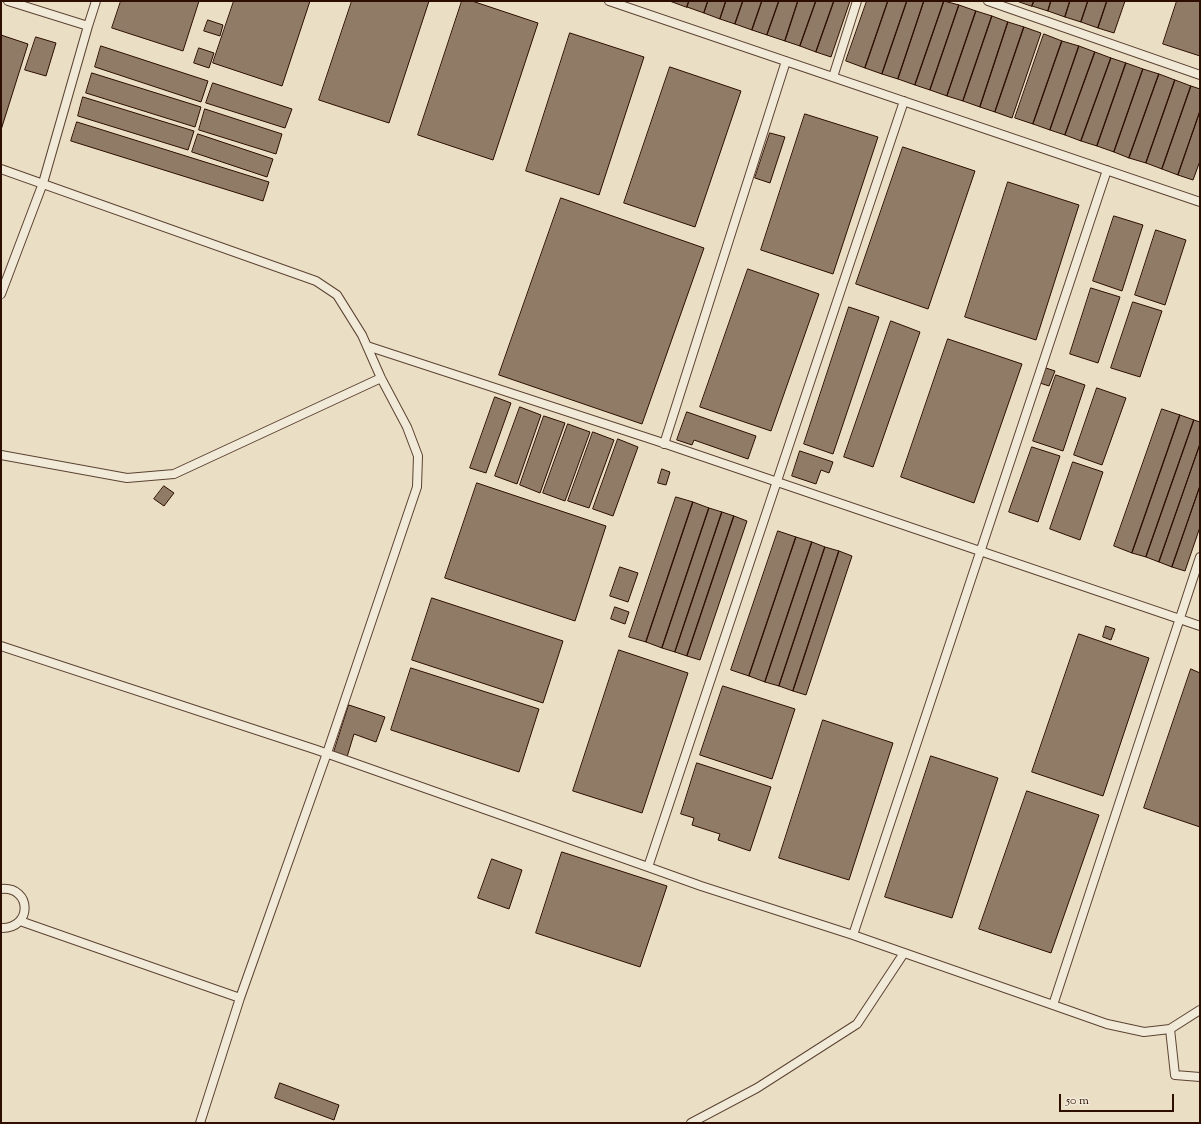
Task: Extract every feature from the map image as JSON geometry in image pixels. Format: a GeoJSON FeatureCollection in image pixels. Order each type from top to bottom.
{"type":"FeatureCollection","features":[{"type":"Feature","properties":{"kind":"lane"},"geometry":{"type":"LineString","coordinates":[[8,1],[88,26]]}},
{"type":"Feature","properties":{"kind":"lane"},"geometry":{"type":"LineString","coordinates":[[1,294],[43,183],[96,1]]}},
{"type":"Feature","properties":{"kind":"lane"},"geometry":{"type":"LineString","coordinates":[[609,1],[1200,202]]}},
{"type":"Feature","properties":{"kind":"lane"},"geometry":{"type":"LineString","coordinates":[[833,77],[857,1]]}},
{"type":"Feature","properties":{"kind":"lane"},"geometry":{"type":"LineString","coordinates":[[988,1],[1200,75]]}},
{"type":"Feature","properties":{"kind":"lane"},"geometry":{"type":"LineString","coordinates":[[664,444],[786,61]]}},
{"type":"Feature","properties":{"kind":"lane"},"geometry":{"type":"LineString","coordinates":[[648,866],[904,101]]}},
{"type":"Feature","properties":{"kind":"lane"},"geometry":{"type":"LineString","coordinates":[[1,168],[316,281],[337,295],[362,335],[381,378],[407,427],[418,456],[417,487],[328,753],[240,998],[200,1123]]}},
{"type":"Feature","properties":{"kind":"lane"},"geometry":{"type":"LineString","coordinates":[[853,935],[1107,170]]}},
{"type":"Feature","properties":{"kind":"lane"},"geometry":{"type":"LineString","coordinates":[[367,346],[664,444],[1200,626]]}},
{"type":"Feature","properties":{"kind":"lane"},"geometry":{"type":"LineString","coordinates":[[1,455],[127,478],[174,474],[381,378]]}},
{"type":"Feature","properties":{"kind":"lane"},"geometry":{"type":"LineString","coordinates":[[1053,1005],[1178,619],[1200,557]]}},
{"type":"Feature","properties":{"kind":"lane"},"geometry":{"type":"LineString","coordinates":[[1,646],[328,753],[701,886],[853,935],[1107,1024],[1144,1032],[1170,1029],[1200,1010]]}},
{"type":"Feature","properties":{"kind":"lane"},"geometry":{"type":"LineString","coordinates":[[1,889],[8,888],[16,891],[23,898],[25,907],[24,916],[20,921],[11,928],[1,928]]}},
{"type":"Feature","properties":{"kind":"lane"},"geometry":{"type":"LineString","coordinates":[[20,921],[240,998]]}},
{"type":"Feature","properties":{"kind":"lane"},"geometry":{"type":"LineString","coordinates":[[691,1123],[757,1088],[857,1024],[904,953]]}},
{"type":"Feature","properties":{"kind":"lane"},"geometry":{"type":"LineString","coordinates":[[1170,1029],[1175,1075],[1200,1077]]}},
{"type":"Feature","properties":{"kind":"building"},"geometry":{"type":"Polygon","coordinates":[[[121,1],[199,1],[183,51],[112,28],[121,1]]]}},
{"type":"Feature","properties":{"kind":"building"},"geometry":{"type":"Polygon","coordinates":[[[234,1],[310,1],[282,86],[213,63],[234,1]]]}},
{"type":"Feature","properties":{"kind":"building"},"geometry":{"type":"Polygon","coordinates":[[[352,1],[429,1],[389,123],[319,100],[352,1]]]}},
{"type":"Feature","properties":{"kind":"building"},"geometry":{"type":"Polygon","coordinates":[[[462,1],[472,1],[538,23],[493,160],[418,135],[462,1]]]}},
{"type":"Feature","properties":{"kind":"building"},"geometry":{"type":"Polygon","coordinates":[[[670,1],[689,1],[687,7],[670,1]]]}},
{"type":"Feature","properties":{"kind":"building"},"geometry":{"type":"Polygon","coordinates":[[[689,1],[708,1],[704,13],[687,7],[689,1]]]}},
{"type":"Feature","properties":{"kind":"building"},"geometry":{"type":"Polygon","coordinates":[[[708,1],[726,1],[720,19],[704,13],[708,1]]]}},
{"type":"Feature","properties":{"kind":"building"},"geometry":{"type":"Polygon","coordinates":[[[726,1],[743,1],[735,24],[720,19],[726,1]]]}},
{"type":"Feature","properties":{"kind":"building"},"geometry":{"type":"Polygon","coordinates":[[[743,1],[762,1],[752,30],[735,24],[743,1]]]}},
{"type":"Feature","properties":{"kind":"building"},"geometry":{"type":"Polygon","coordinates":[[[762,1],[779,1],[767,35],[752,30],[762,1]]]}},
{"type":"Feature","properties":{"kind":"building"},"geometry":{"type":"Polygon","coordinates":[[[779,1],[798,1],[785,41],[767,35],[779,1]]]}},
{"type":"Feature","properties":{"kind":"building"},"geometry":{"type":"Polygon","coordinates":[[[798,1],[816,1],[800,46],[785,41],[798,1]]]}},
{"type":"Feature","properties":{"kind":"building"},"geometry":{"type":"Polygon","coordinates":[[[816,1],[834,1],[816,52],[800,46],[816,1]]]}},
{"type":"Feature","properties":{"kind":"building"},"geometry":{"type":"Polygon","coordinates":[[[834,1],[850,1],[831,57],[816,52],[834,1]]]}},
{"type":"Feature","properties":{"kind":"building"},"geometry":{"type":"Polygon","coordinates":[[[867,1],[888,1],[865,68],[846,61],[867,1]]]}},
{"type":"Feature","properties":{"kind":"building"},"geometry":{"type":"Polygon","coordinates":[[[888,1],[907,1],[882,74],[865,68],[888,1]]]}},
{"type":"Feature","properties":{"kind":"building"},"geometry":{"type":"Polygon","coordinates":[[[907,1],[924,1],[898,79],[882,74],[907,1]]]}},
{"type":"Feature","properties":{"kind":"building"},"geometry":{"type":"Polygon","coordinates":[[[924,1],[944,1],[915,85],[898,79],[924,1]]]}},
{"type":"Feature","properties":{"kind":"building"},"geometry":{"type":"Polygon","coordinates":[[[944,1],[959,5],[930,90],[915,85],[944,1]]]}},
{"type":"Feature","properties":{"kind":"building"},"geometry":{"type":"Polygon","coordinates":[[[1017,1],[1034,1],[1032,6],[1017,1]]]}},
{"type":"Feature","properties":{"kind":"building"},"geometry":{"type":"Polygon","coordinates":[[[1034,1],[1051,1],[1048,11],[1032,6],[1034,1]]]}},
{"type":"Feature","properties":{"kind":"building"},"geometry":{"type":"Polygon","coordinates":[[[1051,1],[1070,1],[1065,17],[1048,11],[1051,1]]]}},
{"type":"Feature","properties":{"kind":"building"},"geometry":{"type":"Polygon","coordinates":[[[1070,1],[1088,1],[1081,22],[1065,17],[1070,1]]]}},
{"type":"Feature","properties":{"kind":"building"},"geometry":{"type":"Polygon","coordinates":[[[1088,1],[1107,1],[1098,28],[1081,22],[1088,1]]]}},
{"type":"Feature","properties":{"kind":"building"},"geometry":{"type":"Polygon","coordinates":[[[1107,1],[1125,1],[1114,33],[1098,28],[1107,1]]]}},
{"type":"Feature","properties":{"kind":"building"},"geometry":{"type":"Polygon","coordinates":[[[1177,1],[1200,1],[1200,56],[1163,44],[1177,1]]]}},
{"type":"Feature","properties":{"kind":"building"},"geometry":{"type":"Polygon","coordinates":[[[959,5],[976,11],[947,96],[930,90],[959,5]]]}},
{"type":"Feature","properties":{"kind":"building"},"geometry":{"type":"Polygon","coordinates":[[[976,11],[992,16],[963,101],[947,96],[976,11]]]}},
{"type":"Feature","properties":{"kind":"building"},"geometry":{"type":"Polygon","coordinates":[[[992,16],[1008,22],[980,107],[963,101],[992,16]]]}},
{"type":"Feature","properties":{"kind":"building"},"geometry":{"type":"Polygon","coordinates":[[[208,20],[223,25],[220,36],[204,31],[208,20]]]}},
{"type":"Feature","properties":{"kind":"building"},"geometry":{"type":"Polygon","coordinates":[[[1008,22],[1024,27],[995,112],[980,107],[1008,22]]]}},
{"type":"Feature","properties":{"kind":"building"},"geometry":{"type":"Polygon","coordinates":[[[1024,27],[1041,33],[1012,118],[995,112],[1024,27]]]}},
{"type":"Feature","properties":{"kind":"building"},"geometry":{"type":"Polygon","coordinates":[[[570,33],[644,57],[599,195],[526,171],[570,33]]]}},
{"type":"Feature","properties":{"kind":"building"},"geometry":{"type":"Polygon","coordinates":[[[1044,34],[1062,41],[1033,124],[1015,118],[1044,34]]]}},
{"type":"Feature","properties":{"kind":"building"},"geometry":{"type":"Polygon","coordinates":[[[1,35],[28,44],[1,130],[1,35]]]}},
{"type":"Feature","properties":{"kind":"building"},"geometry":{"type":"Polygon","coordinates":[[[36,37],[56,43],[46,76],[25,70],[36,37]]]}},
{"type":"Feature","properties":{"kind":"building"},"geometry":{"type":"Polygon","coordinates":[[[1062,41],[1079,46],[1050,130],[1033,124],[1062,41]]]}},
{"type":"Feature","properties":{"kind":"building"},"geometry":{"type":"Polygon","coordinates":[[[101,46],[208,81],[201,102],[95,67],[101,46]]]}},
{"type":"Feature","properties":{"kind":"building"},"geometry":{"type":"Polygon","coordinates":[[[1079,46],[1095,52],[1065,135],[1050,130],[1079,46]]]}},
{"type":"Feature","properties":{"kind":"building"},"geometry":{"type":"Polygon","coordinates":[[[199,48],[214,53],[209,68],[194,63],[199,48]]]}},
{"type":"Feature","properties":{"kind":"building"},"geometry":{"type":"Polygon","coordinates":[[[1095,52],[1111,58],[1081,141],[1065,135],[1095,52]]]}},
{"type":"Feature","properties":{"kind":"building"},"geometry":{"type":"Polygon","coordinates":[[[1111,58],[1126,63],[1097,146],[1081,141],[1111,58]]]}},
{"type":"Feature","properties":{"kind":"building"},"geometry":{"type":"Polygon","coordinates":[[[1126,63],[1143,69],[1114,152],[1097,146],[1126,63]]]}},
{"type":"Feature","properties":{"kind":"building"},"geometry":{"type":"Polygon","coordinates":[[[670,67],[741,91],[695,227],[624,203],[670,67]]]}},
{"type":"Feature","properties":{"kind":"building"},"geometry":{"type":"Polygon","coordinates":[[[1143,69],[1159,74],[1129,158],[1114,152],[1143,69]]]}},
{"type":"Feature","properties":{"kind":"building"},"geometry":{"type":"Polygon","coordinates":[[[92,73],[201,107],[195,127],[86,93],[92,73]]]}},
{"type":"Feature","properties":{"kind":"building"},"geometry":{"type":"Polygon","coordinates":[[[1159,74],[1175,80],[1146,163],[1129,158],[1159,74]]]}},
{"type":"Feature","properties":{"kind":"building"},"geometry":{"type":"Polygon","coordinates":[[[1175,80],[1191,86],[1162,169],[1146,163],[1175,80]]]}},
{"type":"Feature","properties":{"kind":"building"},"geometry":{"type":"Polygon","coordinates":[[[213,83],[292,109],[285,128],[206,103],[213,83]]]}},
{"type":"Feature","properties":{"kind":"building"},"geometry":{"type":"Polygon","coordinates":[[[1191,86],[1200,89],[1200,111],[1178,175],[1162,169],[1191,86]]]}},
{"type":"Feature","properties":{"kind":"building"},"geometry":{"type":"Polygon","coordinates":[[[83,97],[194,131],[188,150],[78,116],[83,97]]]}},
{"type":"Feature","properties":{"kind":"building"},"geometry":{"type":"Polygon","coordinates":[[[205,109],[282,134],[276,154],[199,130],[205,109]]]}},
{"type":"Feature","properties":{"kind":"building"},"geometry":{"type":"Polygon","coordinates":[[[1200,111],[1200,161],[1193,180],[1178,175],[1200,111]]]}},
{"type":"Feature","properties":{"kind":"building"},"geometry":{"type":"Polygon","coordinates":[[[805,114],[878,137],[833,274],[761,250],[805,114]]]}},
{"type":"Feature","properties":{"kind":"building"},"geometry":{"type":"Polygon","coordinates":[[[77,122],[269,182],[263,201],[71,141],[77,122]]]}},
{"type":"Feature","properties":{"kind":"building"},"geometry":{"type":"Polygon","coordinates":[[[770,133],[785,137],[770,183],[755,178],[770,133]]]}},
{"type":"Feature","properties":{"kind":"building"},"geometry":{"type":"Polygon","coordinates":[[[198,134],[273,159],[267,177],[192,152],[198,134]]]}},
{"type":"Feature","properties":{"kind":"building"},"geometry":{"type":"Polygon","coordinates":[[[903,147],[975,171],[928,309],[856,284],[903,147]]]}},
{"type":"Feature","properties":{"kind":"building"},"geometry":{"type":"Polygon","coordinates":[[[1008,182],[1079,205],[1036,340],[965,317],[1008,182]]]}},
{"type":"Feature","properties":{"kind":"building"},"geometry":{"type":"Polygon","coordinates":[[[561,198],[704,248],[642,424],[499,375],[561,198]]]}},
{"type":"Feature","properties":{"kind":"building"},"geometry":{"type":"Polygon","coordinates":[[[1114,216],[1143,225],[1122,291],[1093,281],[1114,216]]]}},
{"type":"Feature","properties":{"kind":"building"},"geometry":{"type":"Polygon","coordinates":[[[1156,230],[1186,240],[1165,305],[1135,295],[1156,230]]]}},
{"type":"Feature","properties":{"kind":"building"},"geometry":{"type":"Polygon","coordinates":[[[748,269],[819,294],[771,431],[700,407],[748,269]]]}},
{"type":"Feature","properties":{"kind":"building"},"geometry":{"type":"Polygon","coordinates":[[[1091,288],[1120,297],[1098,363],[1070,354],[1091,288]]]}},
{"type":"Feature","properties":{"kind":"building"},"geometry":{"type":"Polygon","coordinates":[[[1133,302],[1162,311],[1140,377],[1111,368],[1133,302]]]}},
{"type":"Feature","properties":{"kind":"building"},"geometry":{"type":"Polygon","coordinates":[[[849,307],[879,317],[833,454],[804,444],[849,307]]]}},
{"type":"Feature","properties":{"kind":"building"},"geometry":{"type":"Polygon","coordinates":[[[891,321],[920,332],[873,467],[844,457],[891,321]]]}},
{"type":"Feature","properties":{"kind":"building"},"geometry":{"type":"Polygon","coordinates":[[[948,339],[1022,364],[974,503],[901,477],[948,339]]]}},
{"type":"Feature","properties":{"kind":"building"},"geometry":{"type":"Polygon","coordinates":[[[1046,368],[1055,371],[1049,386],[1040,383],[1046,368]]]}},
{"type":"Feature","properties":{"kind":"building"},"geometry":{"type":"Polygon","coordinates":[[[1056,375],[1085,385],[1063,451],[1033,441],[1056,375]]]}},
{"type":"Feature","properties":{"kind":"building"},"geometry":{"type":"Polygon","coordinates":[[[1097,388],[1126,398],[1102,465],[1074,455],[1097,388]]]}},
{"type":"Feature","properties":{"kind":"building"},"geometry":{"type":"Polygon","coordinates":[[[495,397],[511,403],[486,473],[470,468],[495,397]]]}},
{"type":"Feature","properties":{"kind":"building"},"geometry":{"type":"Polygon","coordinates":[[[520,407],[541,415],[517,484],[495,476],[520,407]]]}},
{"type":"Feature","properties":{"kind":"building"},"geometry":{"type":"Polygon","coordinates":[[[1162,409],[1180,415],[1132,553],[1114,546],[1162,409]]]}},
{"type":"Feature","properties":{"kind":"building"},"geometry":{"type":"Polygon","coordinates":[[[687,412],[756,436],[748,459],[694,440],[692,445],[677,440],[687,412]]]}},
{"type":"Feature","properties":{"kind":"building"},"geometry":{"type":"Polygon","coordinates":[[[1180,415],[1194,420],[1146,557],[1132,553],[1180,415]]]}},
{"type":"Feature","properties":{"kind":"building"},"geometry":{"type":"Polygon","coordinates":[[[544,416],[565,423],[540,493],[520,485],[544,416]]]}},
{"type":"Feature","properties":{"kind":"building"},"geometry":{"type":"Polygon","coordinates":[[[1194,420],[1200,422],[1200,444],[1159,562],[1146,557],[1194,420]]]}},
{"type":"Feature","properties":{"kind":"building"},"geometry":{"type":"Polygon","coordinates":[[[568,424],[590,432],[565,501],[543,493],[568,424]]]}},
{"type":"Feature","properties":{"kind":"building"},"geometry":{"type":"Polygon","coordinates":[[[593,432],[614,440],[589,508],[568,501],[593,432]]]}},
{"type":"Feature","properties":{"kind":"building"},"geometry":{"type":"Polygon","coordinates":[[[618,439],[638,447],[613,516],[593,509],[618,439]]]}},
{"type":"Feature","properties":{"kind":"building"},"geometry":{"type":"Polygon","coordinates":[[[1200,444],[1200,486],[1172,567],[1159,562],[1200,444]]]}},
{"type":"Feature","properties":{"kind":"building"},"geometry":{"type":"Polygon","coordinates":[[[1032,447],[1060,456],[1038,522],[1009,512],[1032,447]]]}},
{"type":"Feature","properties":{"kind":"building"},"geometry":{"type":"Polygon","coordinates":[[[800,451],[833,462],[829,473],[821,470],[816,484],[792,476],[800,451]]]}},
{"type":"Feature","properties":{"kind":"building"},"geometry":{"type":"Polygon","coordinates":[[[1073,462],[1103,472],[1080,540],[1050,529],[1073,462]]]}},
{"type":"Feature","properties":{"kind":"building"},"geometry":{"type":"Polygon","coordinates":[[[662,469],[670,472],[666,485],[658,483],[662,469]]]}},
{"type":"Feature","properties":{"kind":"building"},"geometry":{"type":"Polygon","coordinates":[[[477,483],[606,526],[575,621],[445,578],[477,483]]]}},
{"type":"Feature","properties":{"kind":"building"},"geometry":{"type":"Polygon","coordinates":[[[164,486],[174,493],[164,506],[154,499],[164,486]]]}},
{"type":"Feature","properties":{"kind":"building"},"geometry":{"type":"Polygon","coordinates":[[[1200,486],[1200,527],[1185,571],[1172,567],[1200,486]]]}},
{"type":"Feature","properties":{"kind":"building"},"geometry":{"type":"Polygon","coordinates":[[[676,497],[693,502],[646,642],[629,637],[676,497]]]}},
{"type":"Feature","properties":{"kind":"building"},"geometry":{"type":"Polygon","coordinates":[[[693,502],[709,508],[662,648],[646,642],[693,502]]]}},
{"type":"Feature","properties":{"kind":"building"},"geometry":{"type":"Polygon","coordinates":[[[709,508],[722,512],[675,652],[662,648],[709,508]]]}},
{"type":"Feature","properties":{"kind":"building"},"geometry":{"type":"Polygon","coordinates":[[[722,512],[734,516],[687,656],[675,652],[722,512]]]}},
{"type":"Feature","properties":{"kind":"building"},"geometry":{"type":"Polygon","coordinates":[[[734,516],[747,521],[700,660],[687,656],[734,516]]]}},
{"type":"Feature","properties":{"kind":"building"},"geometry":{"type":"Polygon","coordinates":[[[778,531],[796,537],[749,676],[731,670],[778,531]]]}},
{"type":"Feature","properties":{"kind":"building"},"geometry":{"type":"Polygon","coordinates":[[[796,537],[812,542],[765,682],[749,676],[796,537]]]}},
{"type":"Feature","properties":{"kind":"building"},"geometry":{"type":"Polygon","coordinates":[[[812,542],[825,547],[779,686],[765,682],[812,542]]]}},
{"type":"Feature","properties":{"kind":"building"},"geometry":{"type":"Polygon","coordinates":[[[825,547],[839,551],[793,691],[779,686],[825,547]]]}},
{"type":"Feature","properties":{"kind":"building"},"geometry":{"type":"Polygon","coordinates":[[[839,551],[852,556],[806,695],[793,691],[839,551]]]}},
{"type":"Feature","properties":{"kind":"building"},"geometry":{"type":"Polygon","coordinates":[[[620,567],[638,573],[628,602],[610,596],[620,567]]]}},
{"type":"Feature","properties":{"kind":"building"},"geometry":{"type":"Polygon","coordinates":[[[432,598],[563,641],[543,703],[412,660],[432,598]]]}},
{"type":"Feature","properties":{"kind":"building"},"geometry":{"type":"Polygon","coordinates":[[[615,607],[629,612],[625,624],[611,619],[615,607]]]}},
{"type":"Feature","properties":{"kind":"building"},"geometry":{"type":"Polygon","coordinates":[[[1106,626],[1115,629],[1111,640],[1103,637],[1106,626]]]}},
{"type":"Feature","properties":{"kind":"building"},"geometry":{"type":"Polygon","coordinates":[[[1079,634],[1149,658],[1103,796],[1032,772],[1079,634]]]}},
{"type":"Feature","properties":{"kind":"building"},"geometry":{"type":"Polygon","coordinates":[[[619,650],[688,673],[642,813],[573,791],[619,650]]]}},
{"type":"Feature","properties":{"kind":"building"},"geometry":{"type":"Polygon","coordinates":[[[411,668],[539,709],[519,772],[391,730],[411,668]]]}},
{"type":"Feature","properties":{"kind":"building"},"geometry":{"type":"Polygon","coordinates":[[[1191,669],[1200,673],[1200,827],[1144,808],[1191,669]]]}},
{"type":"Feature","properties":{"kind":"building"},"geometry":{"type":"Polygon","coordinates":[[[723,686],[795,709],[772,779],[700,755],[723,686]]]}},
{"type":"Feature","properties":{"kind":"building"},"geometry":{"type":"Polygon","coordinates":[[[349,705],[385,717],[376,742],[354,734],[347,757],[334,752],[349,705]]]}},
{"type":"Feature","properties":{"kind":"building"},"geometry":{"type":"Polygon","coordinates":[[[823,720],[893,743],[849,880],[779,858],[823,720]]]}},
{"type":"Feature","properties":{"kind":"building"},"geometry":{"type":"Polygon","coordinates":[[[931,756],[998,778],[952,918],[885,897],[931,756]]]}},
{"type":"Feature","properties":{"kind":"building"},"geometry":{"type":"Polygon","coordinates":[[[697,763],[771,787],[750,851],[718,840],[720,834],[692,825],[694,818],[681,814],[697,763]]]}},
{"type":"Feature","properties":{"kind":"building"},"geometry":{"type":"Polygon","coordinates":[[[1027,791],[1099,815],[1051,953],[979,929],[1027,791]]]}},
{"type":"Feature","properties":{"kind":"building"},"geometry":{"type":"Polygon","coordinates":[[[562,852],[667,886],[640,967],[536,933],[562,852]]]}},
{"type":"Feature","properties":{"kind":"building"},"geometry":{"type":"Polygon","coordinates":[[[492,859],[522,870],[509,909],[478,898],[492,859]]]}},
{"type":"Feature","properties":{"kind":"building"},"geometry":{"type":"Polygon","coordinates":[[[280,1083],[339,1105],[334,1120],[275,1098],[280,1083]]]}}]}
